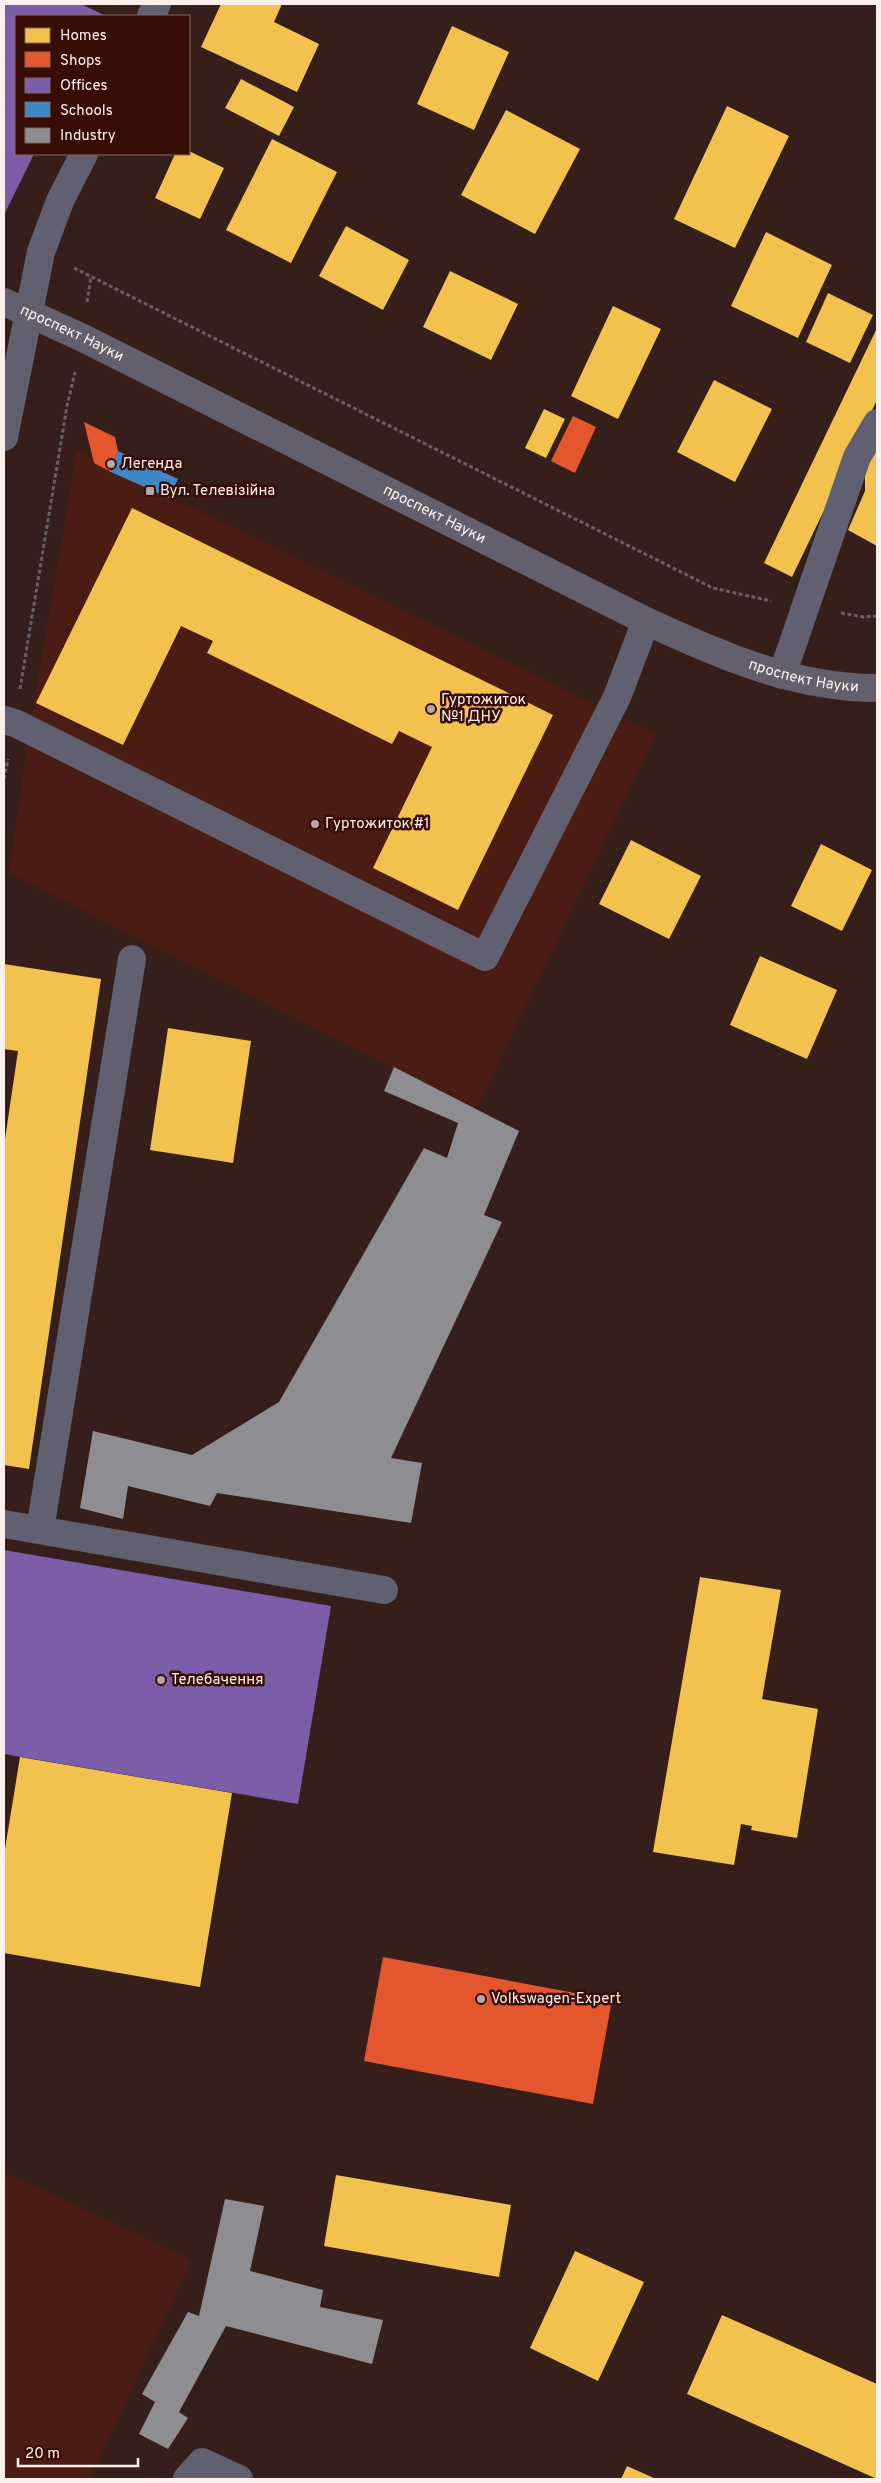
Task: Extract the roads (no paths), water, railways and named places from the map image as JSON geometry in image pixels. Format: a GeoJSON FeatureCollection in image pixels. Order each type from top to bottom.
{"type":"FeatureCollection","features":[{"type":"Feature","properties":{"kind":"main road","name":"проспект Науки"},"geometry":{"type":"LineString","coordinates":[[4,302],[92,343],[646,621],[714,653],[782,674],[838,685],[877,688]]}},
{"type":"Feature","properties":{"kind":"street"},"geometry":{"type":"LineString","coordinates":[[4,437],[41,252],[60,201],[83,155]]}},
{"type":"Feature","properties":{"kind":"street"},"geometry":{"type":"LineString","coordinates":[[782,674],[858,457],[877,423]]}},
{"type":"Feature","properties":{"kind":"street"},"geometry":{"type":"LineString","coordinates":[[9,721],[485,957],[617,697],[646,621]]}},
{"type":"Feature","properties":{"kind":"street"},"geometry":{"type":"LineString","coordinates":[[40,1530],[132,958]]}},
{"type":"Feature","properties":{"kind":"street"},"geometry":{"type":"LineString","coordinates":[[4,1524],[384,1590]]}},
{"type":"Feature","properties":{"kind":"street"},"geometry":{"type":"LineString","coordinates":[[187,2479],[202,2462],[239,2479]]}},
{"type":"Feature","properties":{"kind":"place","name":"Легенда"},"geometry":{"type":"Point","coordinates":[111,464]}},
{"type":"Feature","properties":{"kind":"place","name":"Вул. Телевізійна"},"geometry":{"type":"Point","coordinates":[150,491]}},
{"type":"Feature","properties":{"kind":"place","name":"Гуртожиток №1 ДНУ"},"geometry":{"type":"Point","coordinates":[431,709]}},
{"type":"Feature","properties":{"kind":"place","name":"Гуртожиток #1"},"geometry":{"type":"Point","coordinates":[315,824]}},
{"type":"Feature","properties":{"kind":"place","name":"Телебачення"},"geometry":{"type":"Point","coordinates":[161,1680]}},
{"type":"Feature","properties":{"kind":"place","name":"Volkswagen-Expert"},"geometry":{"type":"Point","coordinates":[481,1999]}}]}
